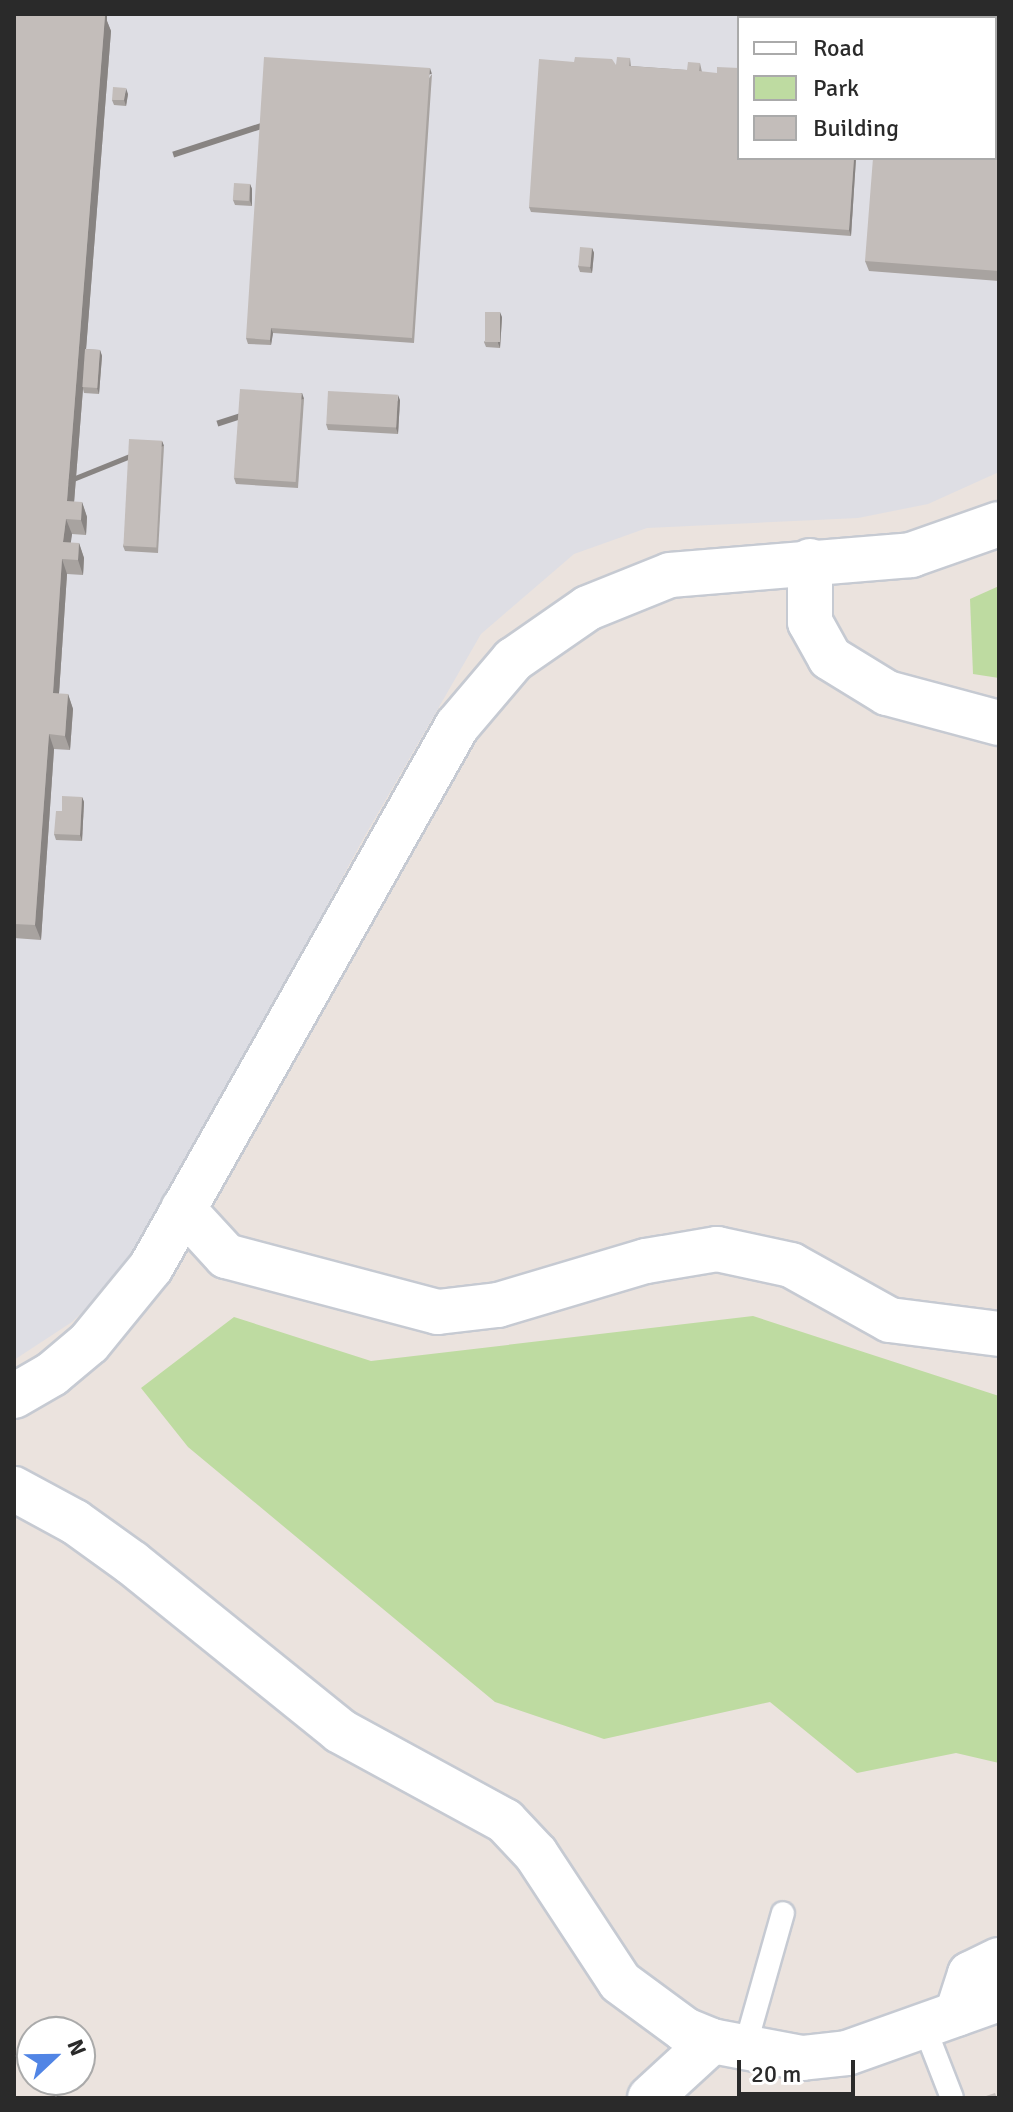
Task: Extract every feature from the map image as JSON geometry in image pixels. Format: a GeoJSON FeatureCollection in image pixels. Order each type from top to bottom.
{"type":"FeatureCollection","features":[{"type":"Feature","properties":{"kind":"street"},"geometry":{"type":"LineString","coordinates":[[14,1396],[52,1374],[124,1305],[183,1209],[412,803],[487,686],[548,633],[629,590],[702,569],[911,555],[999,524]]}},
{"type":"Feature","properties":{"kind":"street"},"geometry":{"type":"LineString","coordinates":[[810,561],[810,622],[830,658],[887,693],[999,723]]}},
{"type":"Feature","properties":{"kind":"street"},"geometry":{"type":"LineString","coordinates":[[183,1209],[226,1256],[438,1312],[498,1305],[646,1261],[717,1249],[791,1265],[890,1320],[999,1334]]}},
{"type":"Feature","properties":{"kind":"street"},"geometry":{"type":"LineString","coordinates":[[14,1489],[75,1522],[132,1563],[340,1731],[505,1821],[536,1854],[620,1982],[685,2030],[728,2044],[802,2058],[832,2055],[999,1999]]}},
{"type":"Feature","properties":{"kind":"street"},"geometry":{"type":"LineString","coordinates":[[940,2020],[970,1974],[999,1960]]}},
{"type":"Feature","properties":{"kind":"street"},"geometry":{"type":"LineString","coordinates":[[650,2098],[728,2044]]}},
{"type":"Feature","properties":{"kind":"lane"},"geometry":{"type":"LineString","coordinates":[[728,2044],[783,1913]]}},
{"type":"Feature","properties":{"kind":"lane"},"geometry":{"type":"LineString","coordinates":[[940,2020],[952,2098]]}},
{"type":"Feature","properties":{"kind":"shaded area"},"geometry":{"type":"Polygon","coordinates":[[[14,14],[999,14],[999,472],[928,504],[858,518],[647,528],[574,554],[481,634],[363,839],[135,1261],[72,1322],[14,1360],[14,14]]]}},
{"type":"Feature","properties":{"kind":"green space"},"geometry":{"type":"Polygon","coordinates":[[[999,586],[999,678],[973,674],[970,599],[999,586]]]}},
{"type":"Feature","properties":{"kind":"green space"},"geometry":{"type":"Polygon","coordinates":[[[753,1316],[999,1396],[999,1763],[956,1753],[857,1773],[770,1702],[604,1739],[495,1702],[188,1447],[141,1388],[234,1317],[371,1361],[753,1316]]]}},
{"type":"Feature","properties":{"kind":"building"},"geometry":{"type":"Polygon","coordinates":[[[14,14],[105,16],[67,501],[82,502],[81,520],[66,519],[63,542],[79,543],[78,560],[62,559],[53,693],[68,694],[65,736],[49,734],[35,925],[14,924],[14,14]]]}},
{"type":"Feature","properties":{"kind":"building"},"geometry":{"type":"Polygon","coordinates":[[[999,14],[999,271],[865,261],[873,160],[997,160],[997,16],[884,16],[999,14]]]}},
{"type":"Feature","properties":{"kind":"building"},"geometry":{"type":"Polygon","coordinates":[[[264,57],[430,68],[412,338],[271,328],[270,340],[246,338],[264,57]]]}},
{"type":"Feature","properties":{"kind":"building"},"geometry":{"type":"Polygon","coordinates":[[[575,57],[612,59],[616,65],[617,57],[630,58],[629,66],[687,70],[688,62],[700,63],[699,71],[717,73],[717,67],[737,68],[737,160],[854,160],[849,230],[529,207],[539,59],[574,62],[575,57]]]}},
{"type":"Feature","properties":{"kind":"building"},"geometry":{"type":"Polygon","coordinates":[[[113,87],[126,88],[124,100],[112,100],[113,87]]]}},
{"type":"Feature","properties":{"kind":"building"},"geometry":{"type":"Polygon","coordinates":[[[234,183],[250,184],[249,201],[233,200],[234,183]]]}},
{"type":"Feature","properties":{"kind":"building"},"geometry":{"type":"Polygon","coordinates":[[[580,247],[592,248],[590,267],[578,266],[580,247]]]}},
{"type":"Feature","properties":{"kind":"building"},"geometry":{"type":"Polygon","coordinates":[[[485,312],[500,312],[500,342],[485,342],[485,312]]]}},
{"type":"Feature","properties":{"kind":"building"},"geometry":{"type":"Polygon","coordinates":[[[85,349],[100,350],[97,388],[82,387],[85,349]]]}},
{"type":"Feature","properties":{"kind":"building"},"geometry":{"type":"Polygon","coordinates":[[[240,389],[302,393],[296,482],[234,478],[240,389]]]}},
{"type":"Feature","properties":{"kind":"building"},"geometry":{"type":"Polygon","coordinates":[[[328,391],[398,395],[396,428],[326,424],[328,391]]]}},
{"type":"Feature","properties":{"kind":"building"},"geometry":{"type":"Polygon","coordinates":[[[129,439],[162,441],[156,548],[123,546],[129,439]]]}},
{"type":"Feature","properties":{"kind":"building"},"geometry":{"type":"Polygon","coordinates":[[[62,796],[82,797],[80,835],[54,834],[56,811],[62,811],[62,796]]]}},
{"type":"Feature","properties":{"kind":"building"},"geometry":{"type":"Polygon","coordinates":[[[995,2093],[997,2098],[980,2098],[995,2093]]]}}]}
